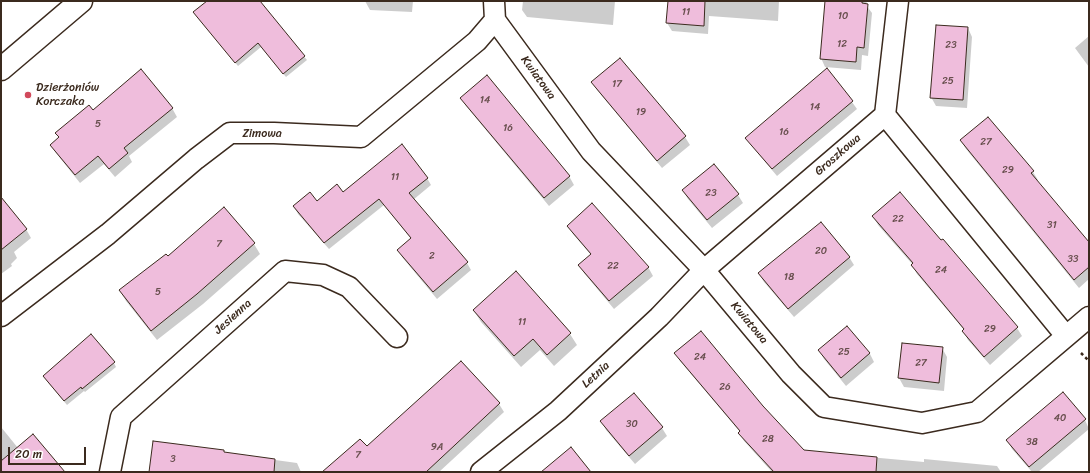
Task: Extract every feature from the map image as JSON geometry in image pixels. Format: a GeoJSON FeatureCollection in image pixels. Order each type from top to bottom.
{"type":"FeatureCollection","features":[{"type":"Feature","properties":{"kind":"street"},"geometry":{"type":"LineString","coordinates":[[1,69],[81,1]]}},
{"type":"Feature","properties":{"kind":"street"},"geometry":{"type":"LineString","coordinates":[[898,1],[885,115],[1066,336]]}},
{"type":"Feature","properties":{"kind":"street","name":"Kwiatowa"},"geometry":{"type":"LineString","coordinates":[[495,10],[591,151],[704,270],[791,374],[824,407],[922,423],[977,412],[1089,317]]}},
{"type":"Feature","properties":{"kind":"street","name":"Zimowa"},"geometry":{"type":"LineString","coordinates":[[1,316],[108,234],[196,159],[230,134],[274,133],[361,137],[477,41],[495,10]]}},
{"type":"Feature","properties":{"kind":"street","name":"Groszkowa"},"geometry":{"type":"LineString","coordinates":[[704,270],[885,115]]}},
{"type":"Feature","properties":{"kind":"street","name":"Letnia"},"geometry":{"type":"LineString","coordinates":[[480,472],[558,411],[658,317],[704,270]]}},
{"type":"Feature","properties":{"kind":"street","name":"Jesienna"},"geometry":{"type":"LineString","coordinates":[[110,472],[121,417],[285,271],[323,275],[349,287],[397,338]]}},
{"type":"Feature","properties":{"kind":"building"},"geometry":{"type":"Polygon","coordinates":[[[207,1],[260,1],[305,56],[283,74],[258,43],[235,63],[193,12],[207,1]]]}},
{"type":"Feature","properties":{"kind":"building"},"geometry":{"type":"Polygon","coordinates":[[[668,1],[705,1],[704,26],[666,23],[668,1]]]}},
{"type":"Feature","properties":{"kind":"building"},"geometry":{"type":"Polygon","coordinates":[[[825,1],[862,1],[862,3],[868,4],[864,48],[857,47],[856,62],[820,59],[825,1]]]}},
{"type":"Feature","properties":{"kind":"building"},"geometry":{"type":"Polygon","coordinates":[[[936,25],[968,27],[963,100],[930,98],[936,25]]]}},
{"type":"Feature","properties":{"kind":"building"},"geometry":{"type":"Polygon","coordinates":[[[620,58],[686,136],[657,161],[591,82],[620,58]]]}},
{"type":"Feature","properties":{"kind":"building"},"geometry":{"type":"Polygon","coordinates":[[[827,68],[853,101],[772,169],[745,138],[827,68]]]}},
{"type":"Feature","properties":{"kind":"building"},"geometry":{"type":"Polygon","coordinates":[[[141,69],[173,108],[124,148],[128,153],[109,169],[98,156],[75,175],[50,145],[59,137],[55,133],[89,105],[93,110],[141,69]]]}},
{"type":"Feature","properties":{"kind":"building"},"geometry":{"type":"Polygon","coordinates":[[[487,75],[570,176],[544,198],[460,98],[487,75]]]}},
{"type":"Feature","properties":{"kind":"building"},"geometry":{"type":"Polygon","coordinates":[[[988,117],[1034,171],[1031,173],[1089,242],[1089,267],[1074,280],[960,140],[988,117]]]}},
{"type":"Feature","properties":{"kind":"building"},"geometry":{"type":"Polygon","coordinates":[[[402,144],[428,178],[409,193],[468,262],[433,292],[397,250],[411,238],[379,199],[324,243],[293,206],[310,192],[317,201],[337,184],[343,192],[402,144]]]}},
{"type":"Feature","properties":{"kind":"building"},"geometry":{"type":"Polygon","coordinates":[[[714,164],[739,194],[707,220],[682,190],[714,164]]]}},
{"type":"Feature","properties":{"kind":"building"},"geometry":{"type":"Polygon","coordinates":[[[900,192],[941,240],[943,239],[1018,327],[984,357],[962,331],[964,329],[911,265],[913,263],[872,216],[900,192]]]}},
{"type":"Feature","properties":{"kind":"building"},"geometry":{"type":"Polygon","coordinates":[[[1,197],[27,229],[1,250],[1,197]]]}},
{"type":"Feature","properties":{"kind":"building"},"geometry":{"type":"Polygon","coordinates":[[[592,203],[649,267],[609,301],[578,265],[591,254],[567,226],[592,203]]]}},
{"type":"Feature","properties":{"kind":"building"},"geometry":{"type":"Polygon","coordinates":[[[224,207],[255,243],[197,294],[151,331],[119,290],[166,254],[168,256],[224,207]]]}},
{"type":"Feature","properties":{"kind":"building"},"geometry":{"type":"Polygon","coordinates":[[[821,222],[850,257],[788,309],[758,273],[821,222]]]}},
{"type":"Feature","properties":{"kind":"building"},"geometry":{"type":"Polygon","coordinates":[[[516,271],[571,333],[547,355],[533,339],[514,356],[473,310],[516,271]]]}},
{"type":"Feature","properties":{"kind":"building"},"geometry":{"type":"Polygon","coordinates":[[[847,326],[870,353],[841,378],[818,350],[847,326]]]}},
{"type":"Feature","properties":{"kind":"building"},"geometry":{"type":"Polygon","coordinates":[[[701,331],[763,406],[804,450],[877,457],[876,472],[774,472],[738,433],[740,431],[674,353],[701,331]]]}},
{"type":"Feature","properties":{"kind":"building"},"geometry":{"type":"Polygon","coordinates":[[[91,334],[115,362],[82,389],[81,387],[64,401],[43,376],[91,334]]]}},
{"type":"Feature","properties":{"kind":"building"},"geometry":{"type":"Polygon","coordinates":[[[902,343],[943,347],[939,383],[898,378],[902,343]]]}},
{"type":"Feature","properties":{"kind":"building"},"geometry":{"type":"Polygon","coordinates":[[[461,361],[500,403],[426,472],[322,472],[360,439],[367,446],[461,361]]]}},
{"type":"Feature","properties":{"kind":"building"},"geometry":{"type":"Polygon","coordinates":[[[1063,392],[1086,419],[1029,467],[1006,440],[1063,392]]]}},
{"type":"Feature","properties":{"kind":"building"},"geometry":{"type":"Polygon","coordinates":[[[634,393],[663,427],[629,456],[600,421],[634,393]]]}},
{"type":"Feature","properties":{"kind":"building"},"geometry":{"type":"Polygon","coordinates":[[[33,434],[65,472],[1,472],[1,461],[33,434]]]}},
{"type":"Feature","properties":{"kind":"building"},"geometry":{"type":"Polygon","coordinates":[[[153,441],[224,450],[224,452],[275,459],[274,472],[149,472],[153,441]]]}},
{"type":"Feature","properties":{"kind":"building"},"geometry":{"type":"Polygon","coordinates":[[[571,447],[591,472],[541,472],[571,447]]]}},
{"type":"Feature","properties":{"kind":"place","name":"Dzierżoniów Korczaka"},"geometry":{"type":"Point","coordinates":[28,95]}}]}
